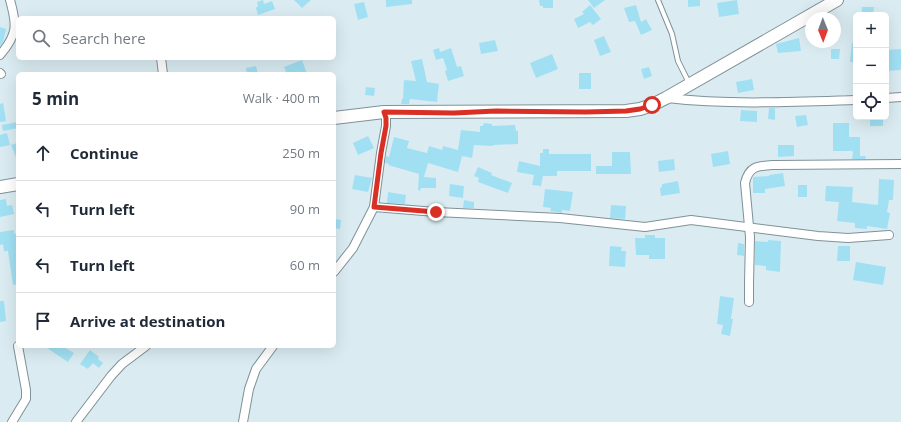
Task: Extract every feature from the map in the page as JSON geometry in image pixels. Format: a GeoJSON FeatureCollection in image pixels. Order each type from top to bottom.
{"type":"FeatureCollection","features":[{"type":"Feature","properties":{"kind":"street"},"geometry":{"type":"LineString","coordinates":[[0,55],[8,46],[16,30],[10,0]]}},
{"type":"Feature","properties":{"kind":"street"},"geometry":{"type":"LineString","coordinates":[[336,118],[384,112],[626,111],[640,109],[666,98],[837,0]]}},
{"type":"Feature","properties":{"kind":"street"},"geometry":{"type":"LineString","coordinates":[[162,60],[163,72]]}},
{"type":"Feature","properties":{"kind":"street"},"geometry":{"type":"LineString","coordinates":[[889,98],[901,97]]}},
{"type":"Feature","properties":{"kind":"street"},"geometry":{"type":"LineString","coordinates":[[666,98],[682,100],[761,102],[853,100]]}},
{"type":"Feature","properties":{"kind":"street"},"geometry":{"type":"LineString","coordinates":[[336,269],[353,248],[374,207],[386,126],[384,112]]}},
{"type":"Feature","properties":{"kind":"street"},"geometry":{"type":"LineString","coordinates":[[750,302],[750,237],[745,183],[747,174],[751,170],[760,166],[805,164],[901,164]]}},
{"type":"Feature","properties":{"kind":"street"},"geometry":{"type":"LineString","coordinates":[[0,187],[16,184]]}},
{"type":"Feature","properties":{"kind":"street"},"geometry":{"type":"LineString","coordinates":[[374,207],[560,218],[631,226],[658,225],[691,220],[749,226],[818,236],[848,238],[889,235]]}},
{"type":"Feature","properties":{"kind":"street"},"geometry":{"type":"LineString","coordinates":[[12,422],[26,400],[26,390],[18,348]]}},
{"type":"Feature","properties":{"kind":"street"},"geometry":{"type":"LineString","coordinates":[[76,422],[110,376],[122,364],[143,348]]}},
{"type":"Feature","properties":{"kind":"street"},"geometry":{"type":"LineString","coordinates":[[243,422],[249,389],[256,369],[272,348]]}},
{"type":"Feature","properties":{"kind":"lane"},"geometry":{"type":"LineString","coordinates":[[658,0],[672,34],[679,65],[690,84]]}},
{"type":"Feature","properties":{"kind":"building"},"geometry":{"type":"Polygon","coordinates":[[[263,0],[264,4],[272,1],[275,9],[258,15],[256,8],[258,6],[257,2],[263,0]]]}},
{"type":"Feature","properties":{"kind":"building"},"geometry":{"type":"Polygon","coordinates":[[[294,0],[311,0],[302,8],[294,0]]]}},
{"type":"Feature","properties":{"kind":"building"},"geometry":{"type":"Polygon","coordinates":[[[386,0],[412,0],[412,4],[386,7],[386,0]]]}},
{"type":"Feature","properties":{"kind":"building"},"geometry":{"type":"Polygon","coordinates":[[[539,0],[553,0],[553,8],[543,8],[543,6],[540,6],[539,0]]]}},
{"type":"Feature","properties":{"kind":"building"},"geometry":{"type":"Polygon","coordinates":[[[588,0],[605,0],[594,8],[588,0]]]}},
{"type":"Feature","properties":{"kind":"building"},"geometry":{"type":"Polygon","coordinates":[[[688,0],[700,0],[700,6],[688,7],[688,0]]]}},
{"type":"Feature","properties":{"kind":"building"},"geometry":{"type":"Polygon","coordinates":[[[737,0],[739,14],[719,17],[717,3],[737,0]]]}},
{"type":"Feature","properties":{"kind":"building"},"geometry":{"type":"Polygon","coordinates":[[[364,2],[368,17],[358,20],[354,4],[364,2]]]}},
{"type":"Feature","properties":{"kind":"building"},"geometry":{"type":"Polygon","coordinates":[[[590,5],[601,19],[593,25],[590,22],[578,28],[574,19],[584,14],[582,12],[590,5]]]}},
{"type":"Feature","properties":{"kind":"building"},"geometry":{"type":"Polygon","coordinates":[[[636,5],[641,22],[646,19],[652,30],[641,35],[635,21],[629,22],[624,8],[636,5]]]}},
{"type":"Feature","properties":{"kind":"building"},"geometry":{"type":"Polygon","coordinates":[[[862,7],[874,7],[873,12],[862,12],[862,7]]]}},
{"type":"Feature","properties":{"kind":"building"},"geometry":{"type":"Polygon","coordinates":[[[0,27],[6,29],[3,42],[0,46],[0,27]]]}},
{"type":"Feature","properties":{"kind":"building"},"geometry":{"type":"Polygon","coordinates":[[[604,36],[611,52],[600,56],[594,40],[604,36]]]}},
{"type":"Feature","properties":{"kind":"building"},"geometry":{"type":"Polygon","coordinates":[[[799,38],[801,51],[778,53],[776,44],[799,38]]]}},
{"type":"Feature","properties":{"kind":"building"},"geometry":{"type":"Polygon","coordinates":[[[495,40],[498,51],[481,54],[479,43],[495,40]]]}},
{"type":"Feature","properties":{"kind":"building"},"geometry":{"type":"Polygon","coordinates":[[[852,43],[853,62],[850,62],[852,43]]]}},
{"type":"Feature","properties":{"kind":"building"},"geometry":{"type":"Polygon","coordinates":[[[439,48],[440,52],[451,48],[457,67],[461,66],[464,76],[448,81],[445,71],[447,70],[443,58],[436,60],[433,50],[439,48]]]}},
{"type":"Feature","properties":{"kind":"building"},"geometry":{"type":"Polygon","coordinates":[[[831,49],[840,49],[839,59],[831,59],[831,49]]]}},
{"type":"Feature","properties":{"kind":"building"},"geometry":{"type":"Polygon","coordinates":[[[901,49],[901,70],[889,71],[889,50],[901,49]]]}},
{"type":"Feature","properties":{"kind":"building"},"geometry":{"type":"Polygon","coordinates":[[[552,54],[558,69],[536,78],[530,63],[552,54]]]}},
{"type":"Feature","properties":{"kind":"building"},"geometry":{"type":"Polygon","coordinates":[[[422,59],[427,82],[439,84],[437,102],[410,99],[409,104],[401,104],[403,99],[404,80],[416,81],[411,61],[422,59]]]}},
{"type":"Feature","properties":{"kind":"building"},"geometry":{"type":"Polygon","coordinates":[[[302,60],[306,72],[286,72],[284,67],[302,60]]]}},
{"type":"Feature","properties":{"kind":"building"},"geometry":{"type":"Polygon","coordinates":[[[256,66],[258,72],[247,72],[246,68],[256,66]]]}},
{"type":"Feature","properties":{"kind":"building"},"geometry":{"type":"Polygon","coordinates":[[[649,67],[652,76],[644,79],[641,69],[649,67]]]}},
{"type":"Feature","properties":{"kind":"building"},"geometry":{"type":"Polygon","coordinates":[[[579,73],[591,73],[591,89],[579,89],[579,73]]]}},
{"type":"Feature","properties":{"kind":"building"},"geometry":{"type":"Polygon","coordinates":[[[752,79],[754,90],[738,93],[736,82],[752,79]]]}},
{"type":"Feature","properties":{"kind":"building"},"geometry":{"type":"Polygon","coordinates":[[[366,87],[375,88],[374,96],[365,95],[366,87]]]}},
{"type":"Feature","properties":{"kind":"building"},"geometry":{"type":"Polygon","coordinates":[[[3,103],[6,121],[0,122],[0,104],[3,103]]]}},
{"type":"Feature","properties":{"kind":"building"},"geometry":{"type":"Polygon","coordinates":[[[769,108],[775,108],[775,120],[768,119],[769,108]]]}},
{"type":"Feature","properties":{"kind":"building"},"geometry":{"type":"Polygon","coordinates":[[[741,110],[757,111],[757,122],[740,121],[741,110]]]}},
{"type":"Feature","properties":{"kind":"building"},"geometry":{"type":"Polygon","coordinates":[[[806,115],[808,125],[797,127],[795,116],[806,115]]]}},
{"type":"Feature","properties":{"kind":"building"},"geometry":{"type":"Polygon","coordinates":[[[870,120],[883,120],[883,126],[870,126],[870,120]]]}},
{"type":"Feature","properties":{"kind":"building"},"geometry":{"type":"Polygon","coordinates":[[[16,122],[16,128],[3,131],[2,125],[16,122]]]}},
{"type":"Feature","properties":{"kind":"building"},"geometry":{"type":"Polygon","coordinates":[[[484,123],[492,124],[492,126],[515,125],[516,131],[518,131],[518,144],[493,146],[474,145],[472,158],[462,156],[458,172],[428,163],[424,177],[436,178],[436,188],[421,188],[420,191],[418,190],[419,174],[385,163],[386,156],[389,157],[394,137],[409,141],[407,148],[427,153],[429,146],[442,150],[443,146],[458,150],[461,130],[480,132],[480,126],[483,126],[484,123]]]}},
{"type":"Feature","properties":{"kind":"building"},"geometry":{"type":"Polygon","coordinates":[[[833,123],[849,123],[849,137],[860,137],[860,156],[866,156],[865,159],[852,159],[852,151],[833,151],[833,123]]]}},
{"type":"Feature","properties":{"kind":"building"},"geometry":{"type":"Polygon","coordinates":[[[7,133],[10,145],[0,147],[0,135],[7,133]]]}},
{"type":"Feature","properties":{"kind":"building"},"geometry":{"type":"Polygon","coordinates":[[[368,136],[374,148],[358,155],[353,143],[368,136]]]}},
{"type":"Feature","properties":{"kind":"building"},"geometry":{"type":"Polygon","coordinates":[[[16,143],[16,157],[11,145],[16,143]]]}},
{"type":"Feature","properties":{"kind":"building"},"geometry":{"type":"Polygon","coordinates":[[[778,145],[794,145],[794,156],[778,157],[778,145]]]}},
{"type":"Feature","properties":{"kind":"building"},"geometry":{"type":"Polygon","coordinates":[[[543,149],[549,149],[549,154],[591,154],[591,171],[557,171],[557,176],[543,176],[541,186],[532,185],[534,175],[517,172],[519,161],[540,166],[540,153],[543,153],[543,149]]]}},
{"type":"Feature","properties":{"kind":"building"},"geometry":{"type":"Polygon","coordinates":[[[728,151],[730,164],[713,167],[711,154],[728,151]]]}},
{"type":"Feature","properties":{"kind":"building"},"geometry":{"type":"Polygon","coordinates":[[[612,152],[630,152],[631,174],[596,174],[596,166],[612,166],[612,152]]]}},
{"type":"Feature","properties":{"kind":"building"},"geometry":{"type":"Polygon","coordinates":[[[674,159],[675,170],[659,172],[658,161],[674,159]]]}},
{"type":"Feature","properties":{"kind":"building"},"geometry":{"type":"Polygon","coordinates":[[[478,167],[492,173],[491,175],[512,183],[508,193],[478,182],[479,178],[474,176],[478,167]]]}},
{"type":"Feature","properties":{"kind":"building"},"geometry":{"type":"Polygon","coordinates":[[[783,173],[785,186],[765,189],[765,193],[753,193],[753,177],[783,173]]]}},
{"type":"Feature","properties":{"kind":"building"},"geometry":{"type":"Polygon","coordinates":[[[355,175],[372,178],[368,192],[352,189],[355,175]]]}},
{"type":"Feature","properties":{"kind":"building"},"geometry":{"type":"Polygon","coordinates":[[[879,179],[894,180],[893,200],[889,200],[887,212],[890,213],[887,229],[867,226],[867,229],[855,228],[855,223],[837,221],[839,202],[825,201],[826,186],[853,187],[852,202],[878,205],[879,179]]]}},
{"type":"Feature","properties":{"kind":"building"},"geometry":{"type":"Polygon","coordinates":[[[678,181],[680,193],[661,196],[660,188],[662,187],[662,184],[678,181]]]}},
{"type":"Feature","properties":{"kind":"building"},"geometry":{"type":"Polygon","coordinates":[[[450,184],[464,186],[463,198],[449,196],[450,184]]]}},
{"type":"Feature","properties":{"kind":"building"},"geometry":{"type":"Polygon","coordinates":[[[798,185],[807,185],[807,197],[798,197],[798,185]]]}},
{"type":"Feature","properties":{"kind":"building"},"geometry":{"type":"Polygon","coordinates":[[[545,189],[573,192],[570,211],[562,210],[562,213],[550,211],[551,208],[543,207],[545,189]]]}},
{"type":"Feature","properties":{"kind":"building"},"geometry":{"type":"Polygon","coordinates":[[[388,192],[406,195],[405,204],[387,203],[388,192]]]}},
{"type":"Feature","properties":{"kind":"building"},"geometry":{"type":"Polygon","coordinates":[[[6,199],[7,206],[12,205],[14,214],[0,217],[0,200],[6,199]]]}},
{"type":"Feature","properties":{"kind":"building"},"geometry":{"type":"Polygon","coordinates":[[[464,200],[474,202],[474,208],[463,208],[464,200]]]}},
{"type":"Feature","properties":{"kind":"building"},"geometry":{"type":"Polygon","coordinates":[[[611,205],[626,206],[625,219],[610,218],[611,205]]]}},
{"type":"Feature","properties":{"kind":"building"},"geometry":{"type":"Polygon","coordinates":[[[336,219],[341,220],[340,229],[336,228],[336,219]]]}},
{"type":"Feature","properties":{"kind":"building"},"geometry":{"type":"Polygon","coordinates":[[[14,230],[14,234],[16,234],[16,284],[13,285],[8,251],[4,251],[3,244],[0,245],[0,232],[14,230]]]}},
{"type":"Feature","properties":{"kind":"building"},"geometry":{"type":"Polygon","coordinates":[[[645,235],[655,235],[655,238],[665,238],[665,259],[649,259],[649,255],[636,255],[635,238],[645,238],[645,235]]]}},
{"type":"Feature","properties":{"kind":"building"},"geometry":{"type":"Polygon","coordinates":[[[768,240],[781,241],[780,272],[766,270],[766,266],[755,265],[755,241],[768,242],[768,240]]]}},
{"type":"Feature","properties":{"kind":"building"},"geometry":{"type":"Polygon","coordinates":[[[738,243],[744,244],[744,256],[737,255],[738,243]]]}},
{"type":"Feature","properties":{"kind":"building"},"geometry":{"type":"Polygon","coordinates":[[[610,246],[622,247],[621,251],[626,251],[625,267],[609,266],[610,246]]]}},
{"type":"Feature","properties":{"kind":"building"},"geometry":{"type":"Polygon","coordinates":[[[838,246],[850,246],[850,261],[837,261],[838,246]]]}},
{"type":"Feature","properties":{"kind":"building"},"geometry":{"type":"Polygon","coordinates":[[[856,262],[886,267],[883,285],[853,280],[856,262]]]}},
{"type":"Feature","properties":{"kind":"building"},"geometry":{"type":"Polygon","coordinates":[[[720,296],[734,298],[731,319],[733,319],[730,336],[721,334],[723,325],[717,324],[720,296]]]}},
{"type":"Feature","properties":{"kind":"building"},"geometry":{"type":"Polygon","coordinates":[[[0,301],[4,301],[6,321],[0,322],[0,301]]]}},
{"type":"Feature","properties":{"kind":"building"},"geometry":{"type":"Polygon","coordinates":[[[47,348],[65,348],[74,353],[68,362],[47,348]]]}},
{"type":"Feature","properties":{"kind":"building"},"geometry":{"type":"Polygon","coordinates":[[[90,350],[99,357],[98,359],[103,363],[99,368],[93,363],[88,369],[80,364],[90,350]]]}},
{"type":"Feature","properties":{"kind":"route"},"geometry":{"type":"LineString","coordinates":[[436,212],[374,207],[386,126],[384,112],[454,113],[496,111],[626,111],[652,105]]}}]}
